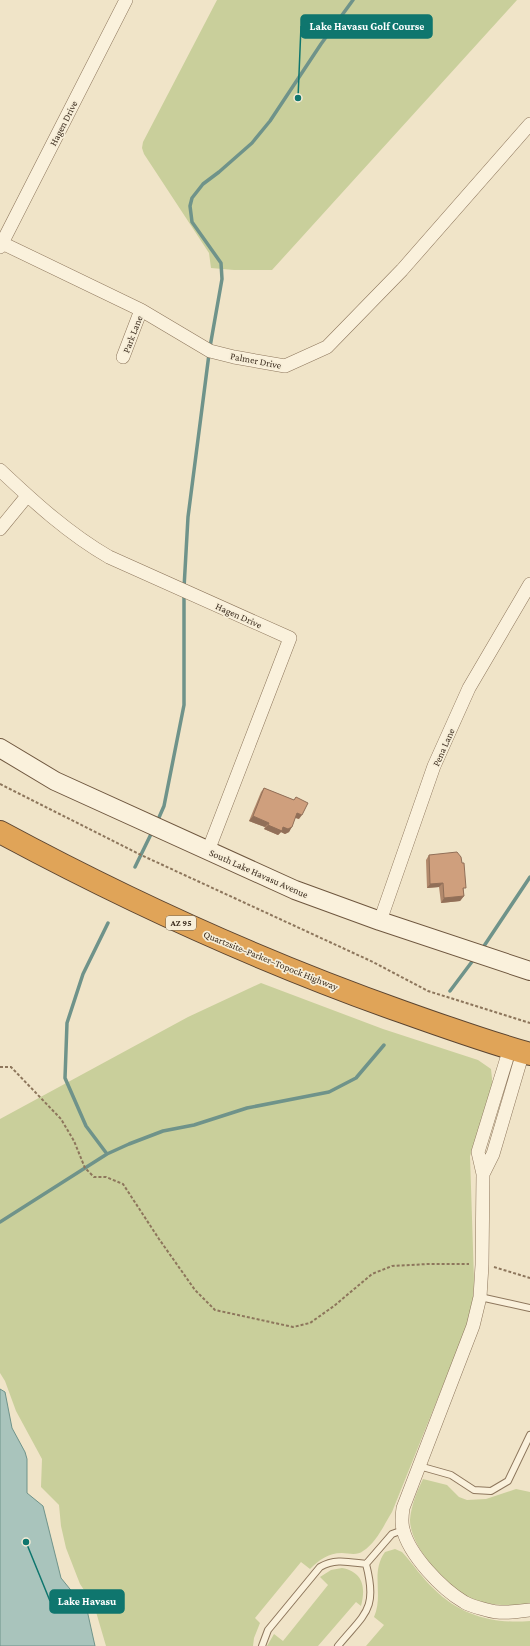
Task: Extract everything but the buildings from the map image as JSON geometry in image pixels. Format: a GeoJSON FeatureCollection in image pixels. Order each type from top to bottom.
{"type":"FeatureCollection","features":[{"type":"Feature","properties":{"kind":"highway","name":"Quartzsite–Parker–Topock Highway"},"geometry":{"type":"LineString","coordinates":[[0,832],[119,894],[242,950],[368,1000],[521,1051]]}},
{"type":"Feature","properties":{"kind":"main road","name":"South Lake Havasu Avenue"},"geometry":{"type":"LineString","coordinates":[[0,748],[55,781],[295,890],[380,921],[530,971]]}},
{"type":"Feature","properties":{"kind":"street","name":"Hagen Drive"},"geometry":{"type":"LineString","coordinates":[[1,245],[126,0]]}},
{"type":"Feature","properties":{"kind":"street","name":"Palmer Drive"},"geometry":{"type":"LineString","coordinates":[[1,245],[141,310],[210,351],[228,356],[285,366],[327,347],[402,270],[530,124]]}},
{"type":"Feature","properties":{"kind":"street","name":"Park Lane"},"geometry":{"type":"LineString","coordinates":[[123,357],[141,310]]}},
{"type":"Feature","properties":{"kind":"street","name":"Hagen Drive"},"geometry":{"type":"LineString","coordinates":[[0,470],[27,496],[86,544],[104,554],[290,638],[208,851]]}},
{"type":"Feature","properties":{"kind":"street"},"geometry":{"type":"LineString","coordinates":[[0,529],[27,496]]}},
{"type":"Feature","properties":{"kind":"street","name":"Pena Lane"},"geometry":{"type":"LineString","coordinates":[[380,921],[437,759],[469,688],[530,584]]}},
{"type":"Feature","properties":{"kind":"street"},"geometry":{"type":"LineString","coordinates":[[521,1051],[493,1154],[483,1174],[482,1265],[480,1297],[473,1326],[403,1508],[402,1521],[403,1530],[411,1547],[432,1574],[450,1592],[465,1602],[489,1611],[505,1612],[530,1610]]}},
{"type":"Feature","properties":{"kind":"lane"},"geometry":{"type":"LineString","coordinates":[[480,1297],[530,1308]]}},
{"type":"Feature","properties":{"kind":"lane"},"geometry":{"type":"LineString","coordinates":[[419,1466],[451,1475],[474,1490],[491,1491],[508,1482],[530,1435]]}},
{"type":"Feature","properties":{"kind":"lane"},"geometry":{"type":"LineString","coordinates":[[366,1564],[392,1534],[403,1530]]}},
{"type":"Feature","properties":{"kind":"lane"},"geometry":{"type":"LineString","coordinates":[[262,1646],[268,1630],[320,1567],[331,1561],[342,1560],[366,1564]]}},
{"type":"Feature","properties":{"kind":"lane"},"geometry":{"type":"LineString","coordinates":[[338,1646],[369,1608],[371,1591],[366,1564]]}},
{"type":"Feature","properties":{"kind":"path"},"geometry":{"type":"LineString","coordinates":[[0,784],[141,855],[373,962],[428,992],[530,1024]]}},
{"type":"Feature","properties":{"kind":"path"},"geometry":{"type":"LineString","coordinates":[[0,1068],[11,1067],[61,1119],[74,1141],[85,1168],[94,1177],[106,1178],[123,1184],[195,1290],[215,1310],[293,1327],[310,1323],[334,1306],[372,1274],[392,1266],[428,1264],[482,1265],[496,1267],[530,1278]]}},
{"type":"Feature","properties":{"kind":"green space"},"geometry":{"type":"Polygon","coordinates":[[[217,0],[517,0],[272,270],[234,270],[211,268],[209,253],[144,154],[142,148],[143,142],[217,0]]]}},
{"type":"Feature","properties":{"kind":"green space"},"geometry":{"type":"Polygon","coordinates":[[[261,983],[383,1029],[478,1060],[491,1069],[493,1088],[470,1156],[474,1280],[473,1300],[466,1328],[392,1512],[368,1548],[361,1553],[332,1554],[320,1560],[310,1569],[301,1562],[255,1618],[260,1623],[254,1638],[253,1646],[106,1646],[94,1605],[80,1584],[66,1548],[61,1526],[59,1505],[41,1487],[42,1459],[16,1411],[5,1381],[0,1373],[0,1119],[188,1017],[261,983]]]}},
{"type":"Feature","properties":{"kind":"green space"},"geometry":{"type":"Polygon","coordinates":[[[423,1479],[447,1485],[459,1497],[467,1500],[486,1499],[516,1489],[530,1492],[530,1605],[517,1606],[491,1604],[478,1601],[456,1589],[434,1568],[417,1544],[410,1520],[415,1499],[423,1479]]]}},
{"type":"Feature","properties":{"kind":"green space"},"geometry":{"type":"Polygon","coordinates":[[[395,1549],[402,1552],[430,1585],[455,1606],[467,1612],[491,1619],[517,1622],[530,1621],[530,1646],[366,1646],[384,1625],[374,1617],[378,1600],[378,1568],[385,1552],[395,1549]]]}},
{"type":"Feature","properties":{"kind":"green space"},"geometry":{"type":"Polygon","coordinates":[[[342,1568],[355,1573],[361,1581],[363,1593],[361,1606],[356,1602],[318,1646],[267,1646],[274,1634],[283,1641],[328,1585],[320,1577],[331,1570],[342,1568]]]}},
{"type":"Feature","properties":{"kind":"water"},"geometry":{"type":"Polygon","coordinates":[[[0,1389],[5,1392],[12,1428],[25,1452],[27,1459],[27,1493],[43,1506],[61,1578],[87,1610],[95,1646],[0,1646],[0,1389]]]}},
{"type":"Feature","properties":{"kind":"waterway"},"geometry":{"type":"LineString","coordinates":[[210,347],[222,279],[221,263],[192,222],[190,206],[192,198],[203,184],[252,143],[270,121],[321,44],[353,0]]}},
{"type":"Feature","properties":{"kind":"waterway"},"geometry":{"type":"LineString","coordinates":[[184,588],[188,517],[209,354]]}},
{"type":"Feature","properties":{"kind":"waterway"},"geometry":{"type":"LineString","coordinates":[[157,822],[164,806],[184,705],[184,594]]}},
{"type":"Feature","properties":{"kind":"waterway"},"geometry":{"type":"LineString","coordinates":[[135,867],[152,832]]}},
{"type":"Feature","properties":{"kind":"waterway"},"geometry":{"type":"LineString","coordinates":[[482,949],[530,877]]}},
{"type":"Feature","properties":{"kind":"waterway"},"geometry":{"type":"LineString","coordinates":[[107,1154],[86,1126],[65,1078],[67,1023],[83,974],[108,923]]}},
{"type":"Feature","properties":{"kind":"waterway"},"geometry":{"type":"LineString","coordinates":[[450,991],[474,959]]}},
{"type":"Feature","properties":{"kind":"waterway"},"geometry":{"type":"LineString","coordinates":[[0,1222],[107,1154],[129,1144],[163,1131],[194,1125],[247,1108],[329,1092],[356,1078],[384,1045]]}},
{"type":"Feature","properties":{"kind":"place","name":"Lake Havasu Golf Course"},"geometry":{"type":"Point","coordinates":[298,98]}},
{"type":"Feature","properties":{"kind":"place","name":"Lake Havasu"},"geometry":{"type":"Point","coordinates":[26,1542]}}]}
